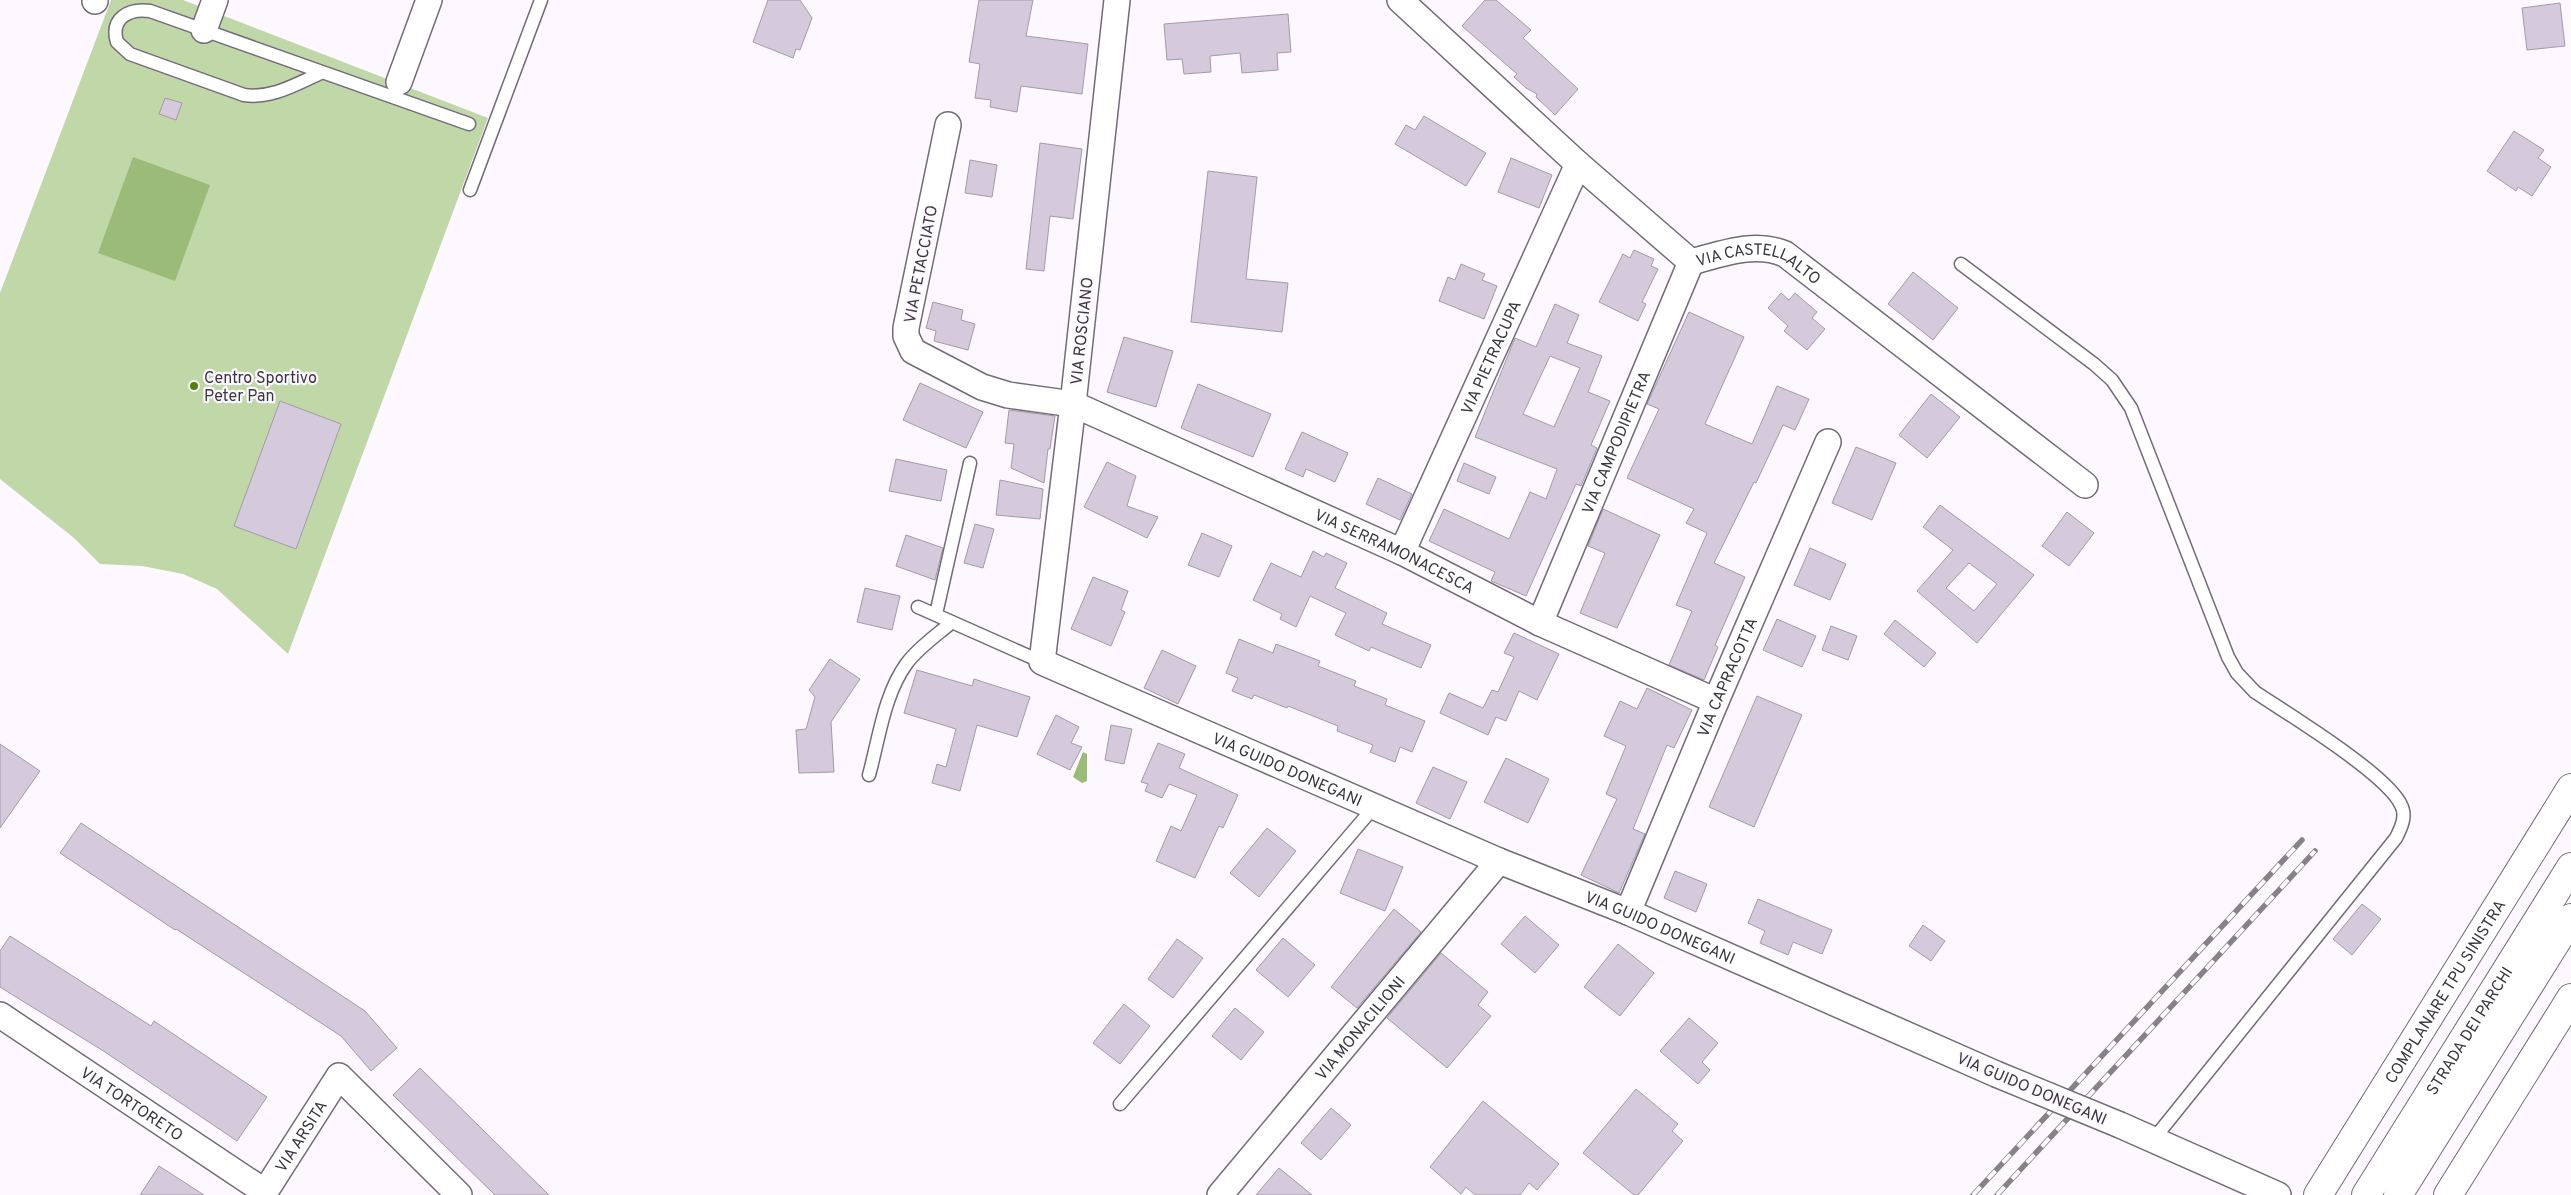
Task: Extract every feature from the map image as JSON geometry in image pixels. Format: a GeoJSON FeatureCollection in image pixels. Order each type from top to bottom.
{"type":"FeatureCollection","features":[{"type":"Feature","properties":{"kind":"highway","name":"COMPLANARE TPU SINISTRA"},"geometry":{"type":"LineString","coordinates":[[2318,1195],[2571,788]]}},
{"type":"Feature","properties":{"kind":"highway","name":"STRADA DEI PARCHI"},"geometry":{"type":"LineString","coordinates":[[2366,1195],[2571,867]]}},
{"type":"Feature","properties":{"kind":"highway","name":"STRADA DEI PARCHI"},"geometry":{"type":"LineString","coordinates":[[2398,1195],[2571,918]]}},
{"type":"Feature","properties":{"kind":"highway"},"geometry":{"type":"LineString","coordinates":[[2448,1195],[2571,998]]}},
{"type":"Feature","properties":{"kind":"street"},"geometry":{"type":"LineString","coordinates":[[204,30],[215,0]]}},
{"type":"Feature","properties":{"kind":"street"},"geometry":{"type":"LineString","coordinates":[[399,82],[429,0]]}},
{"type":"Feature","properties":{"kind":"street","name":"VIA ROSCIANO"},"geometry":{"type":"LineString","coordinates":[[1042,662],[1073,404],[1117,0]]}},
{"type":"Feature","properties":{"kind":"street","name":"VIA CASTELLALTO"},"geometry":{"type":"LineString","coordinates":[[1400,0],[1578,164],[1691,262],[1745,249],[1767,249],[1785,254],[2085,486]]}},
{"type":"Feature","properties":{"kind":"street","name":"VIA PETACCIATO"},"geometry":{"type":"LineString","coordinates":[[948,125],[906,328],[908,344],[920,356],[982,387],[1008,395],[1073,404]]}},
{"type":"Feature","properties":{"kind":"street","name":"VIA PIETRACUPA"},"geometry":{"type":"LineString","coordinates":[[1402,552],[1578,164]]}},
{"type":"Feature","properties":{"kind":"street","name":"VIA CAMPODIPIETRA"},"geometry":{"type":"LineString","coordinates":[[1540,623],[1691,262]]}},
{"type":"Feature","properties":{"kind":"street","name":"VIA SERRAMONACESCA"},"geometry":{"type":"LineString","coordinates":[[1073,404],[1402,552],[1540,623],[1716,700]]}},
{"type":"Feature","properties":{"kind":"street","name":"VIA CAPRACOTTA"},"geometry":{"type":"LineString","coordinates":[[1628,912],[1716,700],[1828,442]]}},
{"type":"Feature","properties":{"kind":"street","name":"VIA GUIDO DONEGANI"},"geometry":{"type":"LineString","coordinates":[[1042,662],[1499,861],[1628,912],[2275,1194]]}},
{"type":"Feature","properties":{"kind":"street","name":"VIA MONACILIONI"},"geometry":{"type":"LineString","coordinates":[[1220,1195],[1499,861]]}},
{"type":"Feature","properties":{"kind":"street","name":"VIA TORTORETO"},"geometry":{"type":"LineString","coordinates":[[0,1015],[264,1194]]}},
{"type":"Feature","properties":{"kind":"street","name":"VIA ARSITA"},"geometry":{"type":"LineString","coordinates":[[264,1194],[339,1076],[459,1195]]}},
{"type":"Feature","properties":{"kind":"lane"},"geometry":{"type":"LineString","coordinates":[[470,190],[541,0]]}},
{"type":"Feature","properties":{"kind":"lane"},"geometry":{"type":"LineString","coordinates":[[321,73],[272,94],[259,96],[244,94],[130,54],[117,42],[115,35],[122,17],[137,9],[150,11],[469,124]]}},
{"type":"Feature","properties":{"kind":"lane"},"geometry":{"type":"LineString","coordinates":[[1961,264],[2094,364],[2112,380],[2131,408],[2228,657],[2237,673],[2255,692],[2385,783],[2402,806],[2404,816],[2396,838],[2153,1140]]}},
{"type":"Feature","properties":{"kind":"lane"},"geometry":{"type":"LineString","coordinates":[[936,614],[970,463]]}},
{"type":"Feature","properties":{"kind":"lane"},"geometry":{"type":"LineString","coordinates":[[918,606],[1042,662]]}},
{"type":"Feature","properties":{"kind":"lane"},"geometry":{"type":"LineString","coordinates":[[869,775],[897,678],[919,650],[952,622]]}},
{"type":"Feature","properties":{"kind":"lane"},"geometry":{"type":"LineString","coordinates":[[1120,1104],[1374,807]]}},
{"type":"Feature","properties":{"kind":"shaded area","name":"Centro Sportivo Peter Pan"},"geometry":{"type":"Polygon","coordinates":[[[111,0],[183,0],[488,118],[288,654],[217,589],[183,574],[142,566],[100,564],[74,538],[0,479],[0,293],[111,0]]]}},
{"type":"Feature","properties":{"kind":"shaded area"},"geometry":{"type":"Polygon","coordinates":[[[133,157],[210,185],[175,281],[98,253],[133,157]]]}},
{"type":"Feature","properties":{"kind":"shaded area"},"geometry":{"type":"Polygon","coordinates":[[[1083,752],[1087,754],[1087,781],[1082,783],[1073,777],[1083,752]]]}},
{"type":"Feature","properties":{"kind":"building"},"geometry":{"type":"Polygon","coordinates":[[[768,0],[800,0],[812,18],[800,50],[796,49],[793,58],[753,42],[768,0]]]}},
{"type":"Feature","properties":{"kind":"building"},"geometry":{"type":"Polygon","coordinates":[[[979,0],[1033,0],[1026,36],[1088,44],[1082,94],[1021,86],[1017,112],[990,107],[991,100],[975,98],[980,64],[969,62],[979,0]]]}},
{"type":"Feature","properties":{"kind":"building"},"geometry":{"type":"Polygon","coordinates":[[[1485,0],[1496,0],[1531,30],[1523,38],[1578,89],[1555,115],[1536,97],[1537,94],[1526,88],[1514,77],[1517,74],[1462,26],[1485,0]]]}},
{"type":"Feature","properties":{"kind":"building"},"geometry":{"type":"Polygon","coordinates":[[[2560,3],[2565,46],[2527,50],[2522,8],[2560,3]]]}},
{"type":"Feature","properties":{"kind":"building"},"geometry":{"type":"Polygon","coordinates":[[[1288,14],[1291,52],[1277,53],[1278,70],[1242,73],[1240,53],[1210,56],[1211,72],[1184,74],[1182,59],[1167,60],[1164,24],[1288,14]]]}},
{"type":"Feature","properties":{"kind":"building"},"geometry":{"type":"Polygon","coordinates":[[[165,98],[182,103],[176,120],[159,114],[165,98]]]}},
{"type":"Feature","properties":{"kind":"building"},"geometry":{"type":"Polygon","coordinates":[[[1424,116],[1486,153],[1466,186],[1395,144],[1406,125],[1415,130],[1424,116]]]}},
{"type":"Feature","properties":{"kind":"building"},"geometry":{"type":"Polygon","coordinates":[[[2514,131],[2544,150],[2538,158],[2551,167],[2532,196],[2518,187],[2516,191],[2487,171],[2514,131]]]}},
{"type":"Feature","properties":{"kind":"building"},"geometry":{"type":"Polygon","coordinates":[[[1040,143],[1082,149],[1073,219],[1050,216],[1044,271],[1026,269],[1040,143]]]}},
{"type":"Feature","properties":{"kind":"building"},"geometry":{"type":"Polygon","coordinates":[[[1511,158],[1552,175],[1539,208],[1498,192],[1511,158]]]}},
{"type":"Feature","properties":{"kind":"building"},"geometry":{"type":"Polygon","coordinates":[[[970,160],[997,165],[992,197],[965,193],[970,160]]]}},
{"type":"Feature","properties":{"kind":"building"},"geometry":{"type":"Polygon","coordinates":[[[1208,171],[1257,177],[1246,279],[1288,283],[1282,332],[1191,322],[1208,171]]]}},
{"type":"Feature","properties":{"kind":"building"},"geometry":{"type":"Polygon","coordinates":[[[1634,250],[1654,259],[1651,266],[1658,269],[1642,302],[1646,304],[1638,321],[1599,302],[1623,254],[1630,258],[1634,250]]]}},
{"type":"Feature","properties":{"kind":"building"},"geometry":{"type":"Polygon","coordinates":[[[1461,264],[1485,274],[1482,280],[1497,286],[1484,319],[1439,301],[1448,277],[1455,280],[1461,264]]]}},
{"type":"Feature","properties":{"kind":"building"},"geometry":{"type":"Polygon","coordinates":[[[1913,272],[1958,308],[1933,340],[1888,304],[1913,272]]]}},
{"type":"Feature","properties":{"kind":"building"},"geometry":{"type":"Polygon","coordinates":[[[1781,293],[1789,300],[1795,293],[1817,312],[1812,318],[1825,329],[1807,350],[1784,331],[1788,326],[1768,308],[1781,293]]]}},
{"type":"Feature","properties":{"kind":"building"},"geometry":{"type":"Polygon","coordinates":[[[933,302],[963,310],[961,320],[975,324],[968,350],[934,341],[936,331],[926,328],[933,302]]]}},
{"type":"Feature","properties":{"kind":"building"},"geometry":{"type":"Polygon","coordinates":[[[1555,304],[1579,315],[1567,343],[1602,356],[1588,392],[1610,401],[1591,445],[1597,448],[1581,486],[1576,484],[1526,596],[1491,581],[1495,572],[1429,541],[1444,509],[1509,539],[1530,492],[1546,499],[1557,469],[1475,437],[1515,338],[1536,347],[1555,304]],[[1550,356],[1523,414],[1554,427],[1580,368],[1550,356]]]}},
{"type":"Feature","properties":{"kind":"building"},"geometry":{"type":"Polygon","coordinates":[[[1689,312],[1744,337],[1705,424],[1752,444],[1777,386],[1809,399],[1795,430],[1783,425],[1756,483],[1754,482],[1714,563],[1745,577],[1715,645],[1718,647],[1704,680],[1669,665],[1692,611],[1676,605],[1707,533],[1686,523],[1694,509],[1627,478],[1659,409],[1647,404],[1689,312]]]}},
{"type":"Feature","properties":{"kind":"building"},"geometry":{"type":"Polygon","coordinates":[[[1124,337],[1173,351],[1156,407],[1107,392],[1124,337]]]}},
{"type":"Feature","properties":{"kind":"building"},"geometry":{"type":"Polygon","coordinates":[[[920,383],[983,412],[966,448],[903,420],[920,383]]]}},
{"type":"Feature","properties":{"kind":"building"},"geometry":{"type":"Polygon","coordinates":[[[1198,384],[1271,414],[1253,457],[1181,428],[1198,384]]]}},
{"type":"Feature","properties":{"kind":"building"},"geometry":{"type":"Polygon","coordinates":[[[1931,394],[1960,417],[1927,458],[1899,435],[1931,394]]]}},
{"type":"Feature","properties":{"kind":"building"},"geometry":{"type":"Polygon","coordinates":[[[280,401],[341,424],[296,549],[234,526],[280,401]]]}},
{"type":"Feature","properties":{"kind":"building"},"geometry":{"type":"Polygon","coordinates":[[[1009,410],[1055,416],[1050,449],[1048,449],[1044,483],[1011,468],[1014,444],[1005,443],[1009,410]]]}},
{"type":"Feature","properties":{"kind":"building"},"geometry":{"type":"Polygon","coordinates":[[[1302,432],[1348,453],[1335,482],[1306,469],[1303,477],[1285,469],[1302,432]]]}},
{"type":"Feature","properties":{"kind":"building"},"geometry":{"type":"Polygon","coordinates":[[[1856,447],[1896,463],[1872,520],[1832,503],[1856,447]]]}},
{"type":"Feature","properties":{"kind":"building"},"geometry":{"type":"Polygon","coordinates":[[[896,459],[947,470],[941,501],[889,491],[896,459]]]}},
{"type":"Feature","properties":{"kind":"building"},"geometry":{"type":"Polygon","coordinates":[[[1107,462],[1136,476],[1127,506],[1158,517],[1147,538],[1084,507],[1107,462]]]}},
{"type":"Feature","properties":{"kind":"building"},"geometry":{"type":"Polygon","coordinates":[[[1464,463],[1496,477],[1489,494],[1457,481],[1464,463]]]}},
{"type":"Feature","properties":{"kind":"building"},"geometry":{"type":"Polygon","coordinates":[[[1378,478],[1412,494],[1400,520],[1366,504],[1378,478]]]}},
{"type":"Feature","properties":{"kind":"building"},"geometry":{"type":"Polygon","coordinates":[[[1000,480],[1043,489],[1040,519],[996,515],[1000,480]]]}},
{"type":"Feature","properties":{"kind":"building"},"geometry":{"type":"Polygon","coordinates":[[[1940,505],[2034,575],[1977,643],[1917,591],[1953,550],[1923,527],[1940,505]],[[1969,563],[1946,588],[1974,611],[1997,584],[1969,563]]]}},
{"type":"Feature","properties":{"kind":"building"},"geometry":{"type":"Polygon","coordinates":[[[1603,509],[1660,535],[1617,628],[1580,613],[1605,553],[1588,546],[1603,509]]]}},
{"type":"Feature","properties":{"kind":"building"},"geometry":{"type":"Polygon","coordinates":[[[2067,512],[2094,533],[2069,566],[2042,546],[2067,512]]]}},
{"type":"Feature","properties":{"kind":"building"},"geometry":{"type":"Polygon","coordinates":[[[975,524],[994,529],[983,568],[964,563],[975,524]]]}},
{"type":"Feature","properties":{"kind":"building"},"geometry":{"type":"Polygon","coordinates":[[[1202,533],[1232,546],[1219,577],[1188,565],[1202,533]]]}},
{"type":"Feature","properties":{"kind":"building"},"geometry":{"type":"Polygon","coordinates":[[[906,535],[943,548],[935,580],[896,566],[906,535]]]}},
{"type":"Feature","properties":{"kind":"building"},"geometry":{"type":"Polygon","coordinates":[[[1810,548],[1846,564],[1830,600],[1794,585],[1810,548]]]}},
{"type":"Feature","properties":{"kind":"building"},"geometry":{"type":"Polygon","coordinates":[[[1313,551],[1324,557],[1326,553],[1347,563],[1335,588],[1387,613],[1382,624],[1431,645],[1421,668],[1371,647],[1369,651],[1335,635],[1346,613],[1310,596],[1296,627],[1280,619],[1282,614],[1253,600],[1271,563],[1301,577],[1313,551]]]}},
{"type":"Feature","properties":{"kind":"building"},"geometry":{"type":"Polygon","coordinates":[[[1093,577],[1128,591],[1121,610],[1125,612],[1111,646],[1071,629],[1093,577]]]}},
{"type":"Feature","properties":{"kind":"building"},"geometry":{"type":"Polygon","coordinates":[[[865,588],[900,596],[892,630],[857,622],[865,588]]]}},
{"type":"Feature","properties":{"kind":"building"},"geometry":{"type":"Polygon","coordinates":[[[1777,619],[1816,636],[1802,667],[1763,650],[1777,619]]]}},
{"type":"Feature","properties":{"kind":"building"},"geometry":{"type":"Polygon","coordinates":[[[1895,620],[1936,653],[1924,667],[1884,634],[1895,620]]]}},
{"type":"Feature","properties":{"kind":"building"},"geometry":{"type":"Polygon","coordinates":[[[1831,626],[1857,636],[1848,660],[1822,650],[1831,626]]]}},
{"type":"Feature","properties":{"kind":"building"},"geometry":{"type":"Polygon","coordinates":[[[1514,633],[1559,654],[1537,700],[1519,691],[1506,721],[1496,717],[1488,735],[1440,713],[1449,693],[1483,708],[1492,690],[1498,692],[1514,657],[1504,653],[1514,633]]]}},
{"type":"Feature","properties":{"kind":"building"},"geometry":{"type":"Polygon","coordinates":[[[1239,639],[1273,653],[1276,644],[1320,661],[1318,666],[1356,681],[1354,686],[1387,699],[1385,705],[1425,721],[1412,752],[1400,747],[1395,762],[1370,752],[1373,745],[1337,731],[1338,726],[1288,706],[1287,708],[1254,695],[1252,699],[1232,691],[1238,678],[1226,673],[1239,639]]]}},
{"type":"Feature","properties":{"kind":"building"},"geometry":{"type":"Polygon","coordinates":[[[1162,650],[1196,666],[1178,704],[1144,688],[1162,650]]]}},
{"type":"Feature","properties":{"kind":"building"},"geometry":{"type":"Polygon","coordinates":[[[830,659],[860,679],[831,722],[834,772],[799,773],[796,730],[806,729],[815,697],[809,690],[830,659]]]}},
{"type":"Feature","properties":{"kind":"building"},"geometry":{"type":"Polygon","coordinates":[[[917,670],[972,686],[974,679],[1030,697],[1017,737],[977,725],[960,791],[932,783],[937,764],[946,767],[956,729],[904,713],[917,670]]]}},
{"type":"Feature","properties":{"kind":"building"},"geometry":{"type":"Polygon","coordinates":[[[1647,688],[1692,710],[1674,748],[1667,745],[1633,829],[1645,834],[1619,893],[1581,875],[1617,799],[1606,794],[1626,746],[1604,736],[1620,701],[1637,709],[1647,688]]]}},
{"type":"Feature","properties":{"kind":"building"},"geometry":{"type":"Polygon","coordinates":[[[1757,696],[1802,715],[1754,827],[1709,807],[1757,696]]]}},
{"type":"Feature","properties":{"kind":"building"},"geometry":{"type":"Polygon","coordinates":[[[1056,715],[1079,727],[1071,743],[1082,747],[1070,770],[1037,754],[1056,715]]]}},
{"type":"Feature","properties":{"kind":"building"},"geometry":{"type":"Polygon","coordinates":[[[1111,725],[1132,729],[1124,764],[1105,760],[1111,725]]]}},
{"type":"Feature","properties":{"kind":"building"},"geometry":{"type":"Polygon","coordinates":[[[1158,743],[1185,754],[1179,768],[1238,795],[1223,828],[1219,826],[1195,878],[1156,861],[1171,826],[1181,831],[1197,795],[1169,784],[1162,798],[1145,791],[1148,784],[1141,782],[1158,743]]]}},
{"type":"Feature","properties":{"kind":"building"},"geometry":{"type":"Polygon","coordinates":[[[0,744],[40,771],[0,828],[0,744]]]}},
{"type":"Feature","properties":{"kind":"building"},"geometry":{"type":"Polygon","coordinates":[[[1506,758],[1549,779],[1528,823],[1484,802],[1506,758]]]}},
{"type":"Feature","properties":{"kind":"building"},"geometry":{"type":"Polygon","coordinates":[[[1433,767],[1467,782],[1450,819],[1416,803],[1433,767]]]}},
{"type":"Feature","properties":{"kind":"building"},"geometry":{"type":"Polygon","coordinates":[[[81,823],[365,1011],[397,1048],[371,1071],[341,1036],[175,930],[60,853],[81,823]]]}},
{"type":"Feature","properties":{"kind":"building"},"geometry":{"type":"Polygon","coordinates":[[[1267,828],[1296,851],[1259,897],[1230,873],[1267,828]]]}},
{"type":"Feature","properties":{"kind":"building"},"geometry":{"type":"Polygon","coordinates":[[[1358,849],[1403,867],[1385,911],[1340,893],[1358,849]]]}},
{"type":"Feature","properties":{"kind":"building"},"geometry":{"type":"Polygon","coordinates":[[[1675,871],[1707,884],[1696,912],[1664,898],[1675,871]]]}},
{"type":"Feature","properties":{"kind":"building"},"geometry":{"type":"Polygon","coordinates":[[[1758,899],[1832,930],[1822,954],[1793,942],[1788,955],[1760,943],[1765,931],[1748,923],[1758,899]]]}},
{"type":"Feature","properties":{"kind":"building"},"geometry":{"type":"Polygon","coordinates":[[[2362,904],[2381,919],[2352,955],[2333,939],[2362,904]]]}},
{"type":"Feature","properties":{"kind":"building"},"geometry":{"type":"Polygon","coordinates":[[[1394,909],[1421,932],[1357,1008],[1331,987],[1394,909]]]}},
{"type":"Feature","properties":{"kind":"building"},"geometry":{"type":"Polygon","coordinates":[[[1525,916],[1559,945],[1535,973],[1501,944],[1525,916]]]}},
{"type":"Feature","properties":{"kind":"building"},"geometry":{"type":"Polygon","coordinates":[[[1923,925],[1945,941],[1931,961],[1909,946],[1923,925]]]}},
{"type":"Feature","properties":{"kind":"building"},"geometry":{"type":"Polygon","coordinates":[[[10,936],[151,1026],[154,1021],[267,1097],[237,1141],[105,1052],[0,987],[0,951],[10,936]]]}},
{"type":"Feature","properties":{"kind":"building"},"geometry":{"type":"Polygon","coordinates":[[[1283,938],[1315,965],[1288,997],[1256,970],[1283,938]]]}},
{"type":"Feature","properties":{"kind":"building"},"geometry":{"type":"Polygon","coordinates":[[[1177,939],[1203,958],[1173,998],[1148,979],[1177,939]]]}},
{"type":"Feature","properties":{"kind":"building"},"geometry":{"type":"Polygon","coordinates":[[[1618,944],[1654,973],[1620,1016],[1584,987],[1618,944]]]}},
{"type":"Feature","properties":{"kind":"building"},"geometry":{"type":"Polygon","coordinates":[[[1441,953],[1488,992],[1478,1005],[1491,1016],[1447,1068],[1387,1018],[1441,953]]]}},
{"type":"Feature","properties":{"kind":"building"},"geometry":{"type":"Polygon","coordinates":[[[1124,1004],[1150,1026],[1120,1064],[1093,1043],[1124,1004]]]}},
{"type":"Feature","properties":{"kind":"building"},"geometry":{"type":"Polygon","coordinates":[[[1235,1008],[1264,1032],[1241,1060],[1212,1036],[1235,1008]]]}},
{"type":"Feature","properties":{"kind":"building"},"geometry":{"type":"Polygon","coordinates":[[[1689,1018],[1718,1043],[1702,1062],[1710,1070],[1698,1084],[1660,1051],[1689,1018]]]}},
{"type":"Feature","properties":{"kind":"building"},"geometry":{"type":"Polygon","coordinates":[[[420,1068],[549,1195],[495,1195],[393,1095],[420,1068]]]}},
{"type":"Feature","properties":{"kind":"building"},"geometry":{"type":"Polygon","coordinates":[[[1636,1089],[1678,1124],[1672,1131],[1683,1141],[1638,1195],[1634,1195],[1583,1153],[1636,1089]]]}},
{"type":"Feature","properties":{"kind":"building"},"geometry":{"type":"Polygon","coordinates":[[[1483,1101],[1559,1164],[1537,1190],[1529,1183],[1520,1195],[1475,1195],[1466,1187],[1461,1194],[1430,1167],[1483,1101]]]}},
{"type":"Feature","properties":{"kind":"building"},"geometry":{"type":"Polygon","coordinates":[[[1331,1108],[1351,1125],[1321,1160],[1301,1143],[1331,1108]]]}},
{"type":"Feature","properties":{"kind":"building"},"geometry":{"type":"Polygon","coordinates":[[[159,1166],[204,1195],[140,1195],[159,1166]]]}},
{"type":"Feature","properties":{"kind":"building"},"geometry":{"type":"Polygon","coordinates":[[[1279,1168],[1312,1195],[1256,1195],[1279,1168]]]}},
{"type":"Feature","properties":{"kind":"railway"},"geometry":{"type":"LineString","coordinates":[[1973,1195],[2302,840]]}},
{"type":"Feature","properties":{"kind":"railway"},"geometry":{"type":"LineString","coordinates":[[1997,1195],[2315,851]]}},
{"type":"Feature","properties":{"kind":"place","name":"Centro Sportivo Peter Pan"},"geometry":{"type":"Point","coordinates":[194,386]}}]}
